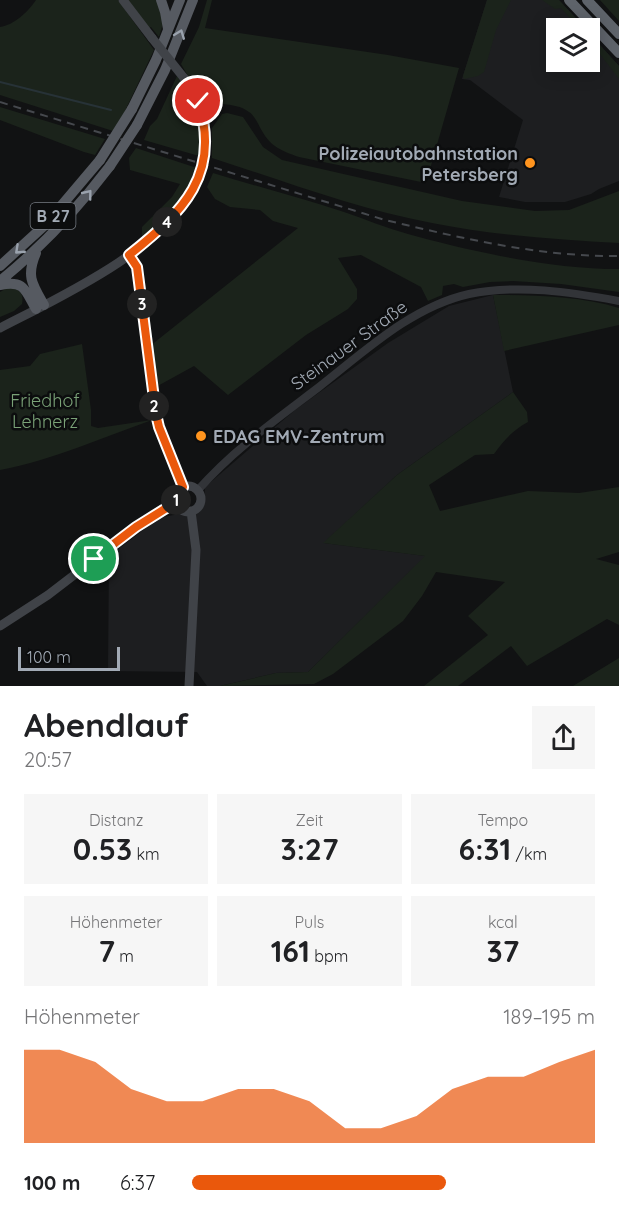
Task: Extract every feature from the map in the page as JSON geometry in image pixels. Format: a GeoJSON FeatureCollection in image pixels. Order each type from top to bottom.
{"type":"FeatureCollection","features":[{"type":"Feature","properties":{"kind":"highway"},"geometry":{"type":"LineString","coordinates":[[161,0],[168,32]]}},
{"type":"Feature","properties":{"kind":"highway","name":"B 27"},"geometry":{"type":"LineString","coordinates":[[0,266],[45,225],[83,183],[100,160],[132,109],[168,32],[180,0]]}},
{"type":"Feature","properties":{"kind":"highway","name":"B 27"},"geometry":{"type":"LineString","coordinates":[[0,283],[72,213],[110,166],[137,125],[165,70],[193,0]]}},
{"type":"Feature","properties":{"kind":"highway"},"geometry":{"type":"LineString","coordinates":[[569,0],[619,53]]}},
{"type":"Feature","properties":{"kind":"highway"},"geometry":{"type":"LineString","coordinates":[[587,0],[619,34]]}},
{"type":"Feature","properties":{"kind":"highway"},"geometry":{"type":"LineString","coordinates":[[39,247],[32,262],[30,276],[40,307]]}},
{"type":"Feature","properties":{"kind":"highway"},"geometry":{"type":"LineString","coordinates":[[0,283],[19,284],[40,307]]}},
{"type":"Feature","properties":{"kind":"main road"},"geometry":{"type":"LineString","coordinates":[[0,328],[129,255],[177,213],[195,187],[203,168],[206,153],[204,126],[198,101],[184,78],[123,0]]}},
{"type":"Feature","properties":{"kind":"main road"},"geometry":{"type":"LineString","coordinates":[[191,486],[198,490],[201,502],[199,507],[191,511],[180,509],[176,502],[176,495],[183,487],[191,486]]}},
{"type":"Feature","properties":{"kind":"main road"},"geometry":{"type":"LineString","coordinates":[[0,626],[48,595],[136,527],[176,502]]}},
{"type":"Feature","properties":{"kind":"main road"},"geometry":{"type":"LineString","coordinates":[[189,686],[196,550],[191,511]]}},
{"type":"Feature","properties":{"kind":"street"},"geometry":{"type":"LineString","coordinates":[[129,255],[137,267],[159,427],[183,487]]}},
{"type":"Feature","properties":{"kind":"street","name":"Steinauer Straße"},"geometry":{"type":"LineString","coordinates":[[198,490],[225,460],[280,416],[379,341],[428,309],[467,295],[511,289],[578,294],[619,301]]}},
{"type":"Feature","properties":{"kind":"shaded area"},"geometry":{"type":"Polygon","coordinates":[[[487,0],[559,0],[576,18],[546,18],[546,72],[600,72],[600,45],[619,66],[619,181],[591,194],[565,202],[525,202],[499,197],[523,120],[470,80],[462,79],[487,0]]]}},
{"type":"Feature","properties":{"kind":"shaded area"},"geometry":{"type":"Polygon","coordinates":[[[493,295],[513,392],[397,475],[324,543],[426,556],[308,672],[276,673],[220,686],[207,686],[197,672],[108,671],[109,556],[159,518],[198,510],[204,504],[205,487],[295,410],[388,343],[449,306],[493,295]]]}},
{"type":"Feature","properties":{"kind":"green space"},"geometry":{"type":"Polygon","coordinates":[[[36,0],[118,0],[154,50],[113,131],[0,95],[0,27],[20,17],[36,0]]]}},
{"type":"Feature","properties":{"kind":"green space"},"geometry":{"type":"Polygon","coordinates":[[[128,0],[159,0],[164,20],[159,37],[151,27],[149,28],[128,0]]]}},
{"type":"Feature","properties":{"kind":"green space"},"geometry":{"type":"Polygon","coordinates":[[[207,0],[212,0],[205,28],[459,68],[426,183],[287,153],[269,141],[249,112],[243,108],[215,102],[203,95],[181,64],[199,27],[207,0]]]}},
{"type":"Feature","properties":{"kind":"green space"},"geometry":{"type":"Polygon","coordinates":[[[487,0],[511,0],[496,30],[484,72],[464,79],[463,76],[487,0]]]}},
{"type":"Feature","properties":{"kind":"green space"},"geometry":{"type":"Polygon","coordinates":[[[542,0],[559,0],[576,18],[570,18],[561,8],[555,9],[542,0]]]}},
{"type":"Feature","properties":{"kind":"green space"},"geometry":{"type":"Polygon","coordinates":[[[600,0],[619,0],[619,21],[600,0]]]}},
{"type":"Feature","properties":{"kind":"green space"},"geometry":{"type":"Polygon","coordinates":[[[600,45],[619,66],[619,79],[600,54],[600,45]]]}},
{"type":"Feature","properties":{"kind":"green space"},"geometry":{"type":"Polygon","coordinates":[[[177,76],[197,114],[200,133],[199,156],[144,140],[150,126],[157,119],[177,76]]]}},
{"type":"Feature","properties":{"kind":"green space"},"geometry":{"type":"Polygon","coordinates":[[[0,107],[105,139],[95,155],[84,152],[0,120],[0,107]]]}},
{"type":"Feature","properties":{"kind":"green space"},"geometry":{"type":"Polygon","coordinates":[[[222,114],[243,117],[263,147],[282,160],[462,201],[535,211],[569,210],[619,191],[619,243],[478,231],[432,223],[348,202],[293,185],[212,158],[212,128],[222,114]]]}},
{"type":"Feature","properties":{"kind":"green space"},"geometry":{"type":"Polygon","coordinates":[[[136,148],[197,168],[174,206],[142,238],[142,227],[172,197],[180,184],[130,170],[129,158],[136,148]]]}},
{"type":"Feature","properties":{"kind":"green space"},"geometry":{"type":"Polygon","coordinates":[[[213,173],[344,212],[400,232],[459,247],[540,263],[619,269],[619,292],[561,284],[490,282],[463,287],[454,284],[443,286],[442,295],[428,301],[421,287],[361,255],[338,258],[357,289],[357,299],[348,309],[306,335],[228,395],[194,366],[154,388],[150,346],[298,228],[273,221],[260,210],[230,207],[215,199],[207,187],[213,173]]]}},
{"type":"Feature","properties":{"kind":"green space"},"geometry":{"type":"Polygon","coordinates":[[[9,287],[20,293],[22,304],[14,311],[0,317],[0,292],[9,287]]]}},
{"type":"Feature","properties":{"kind":"green space"},"geometry":{"type":"Polygon","coordinates":[[[493,295],[557,297],[604,304],[619,308],[619,325],[504,351],[493,295]]]}},
{"type":"Feature","properties":{"kind":"green space","name":"Friedhof Lehnerz"},"geometry":{"type":"Polygon","coordinates":[[[82,344],[91,426],[98,428],[152,420],[58,455],[0,470],[0,370],[30,366],[40,354],[82,344]]]}},
{"type":"Feature","properties":{"kind":"green space"},"geometry":{"type":"Polygon","coordinates":[[[513,392],[527,412],[528,422],[509,436],[494,454],[475,455],[429,485],[440,511],[528,491],[579,493],[619,487],[619,552],[596,559],[619,565],[619,625],[607,619],[527,666],[511,646],[458,686],[424,686],[488,635],[468,616],[505,582],[436,572],[403,621],[333,674],[314,684],[220,686],[276,673],[308,672],[425,556],[323,543],[397,475],[513,392]]]}},
{"type":"Feature","properties":{"kind":"green space"},"geometry":{"type":"Polygon","coordinates":[[[619,658],[619,686],[573,686],[619,658]]]}},
{"type":"Feature","properties":{"kind":"waterway"},"geometry":{"type":"LineString","coordinates":[[0,82],[111,110]]}},
{"type":"Feature","properties":{"kind":"railway"},"geometry":{"type":"LineString","coordinates":[[0,102],[385,220],[472,240],[530,250],[619,256]]}},
{"type":"Feature","properties":{"kind":"place","name":"Polizeiautobahnstation Petersberg"},"geometry":{"type":"Point","coordinates":[530,163]}},
{"type":"Feature","properties":{"kind":"place","name":"EDAG EMV-Zentrum"},"geometry":{"type":"Point","coordinates":[201,436]}},
{"type":"Feature","properties":{"kind":"route"},"geometry":{"type":"LineString","coordinates":[[94,559],[136,527],[176,502],[176,495],[183,487],[159,427],[137,267],[129,255],[177,213],[185,204],[200,177],[206,143],[198,101]]}}]}
